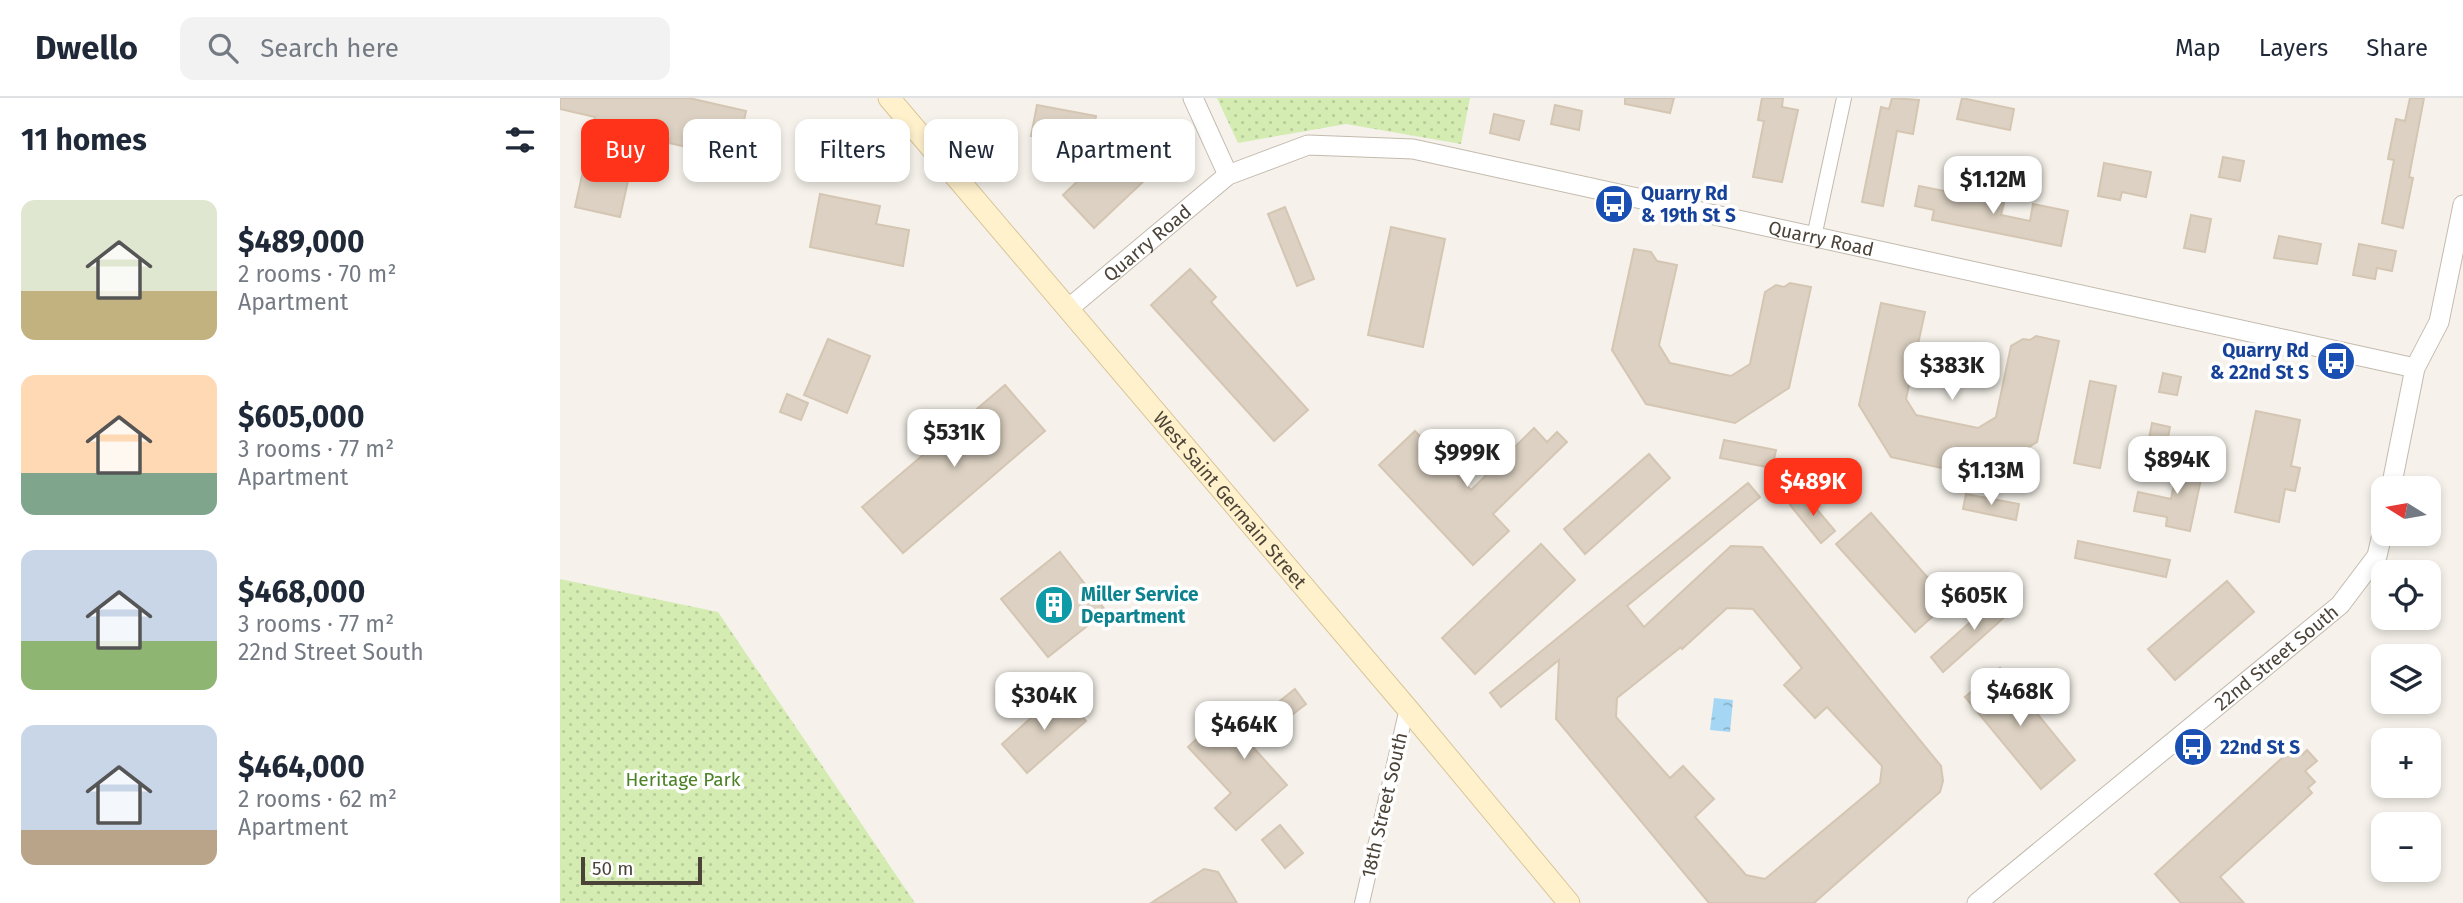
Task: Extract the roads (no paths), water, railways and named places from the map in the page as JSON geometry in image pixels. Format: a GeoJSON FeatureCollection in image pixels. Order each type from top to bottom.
{"type":"FeatureCollection","features":[{"type":"Feature","properties":{"kind":"main road","name":"West Saint Germain Street"},"geometry":{"type":"LineString","coordinates":[[889,98],[1569,903]]}},
{"type":"Feature","properties":{"kind":"street"},"geometry":{"type":"LineString","coordinates":[[1193,98],[1228,175]]}},
{"type":"Feature","properties":{"kind":"street"},"geometry":{"type":"LineString","coordinates":[[1814,237],[1844,98]]}},
{"type":"Feature","properties":{"kind":"street","name":"Quarry Road"},"geometry":{"type":"LineString","coordinates":[[1068,309],[1228,175],[1308,145],[1413,149],[2416,368]]}},
{"type":"Feature","properties":{"kind":"street"},"geometry":{"type":"LineString","coordinates":[[2394,476],[2416,368],[2440,322],[2463,205]]}},
{"type":"Feature","properties":{"kind":"street","name":"22nd Street South"},"geometry":{"type":"LineString","coordinates":[[1977,903],[2340,605],[2377,556],[2379,546]]}},
{"type":"Feature","properties":{"kind":"street","name":"18th Street South"},"geometry":{"type":"LineString","coordinates":[[1362,903],[1406,708]]}},
{"type":"Feature","properties":{"kind":"water"},"geometry":{"type":"Polygon","coordinates":[[[1714,698],[1733,700],[1730,732],[1710,730],[1714,698]]]}},
{"type":"Feature","properties":{"kind":"place","name":"Quarry Rd & 19th St S"},"geometry":{"type":"Point","coordinates":[1614,204]}},
{"type":"Feature","properties":{"kind":"place","name":"Quarry Rd & 22nd St S"},"geometry":{"type":"Point","coordinates":[2336,361]}},
{"type":"Feature","properties":{"kind":"place","name":"Miller Service Department"},"geometry":{"type":"Point","coordinates":[1054,605]}},
{"type":"Feature","properties":{"kind":"place","name":"22nd St S"},"geometry":{"type":"Point","coordinates":[2193,747]}},
{"type":"Feature","properties":{"kind":"park label","name":"Heritage Park"},"geometry":{"type":"Point","coordinates":[683,779]}}]}
